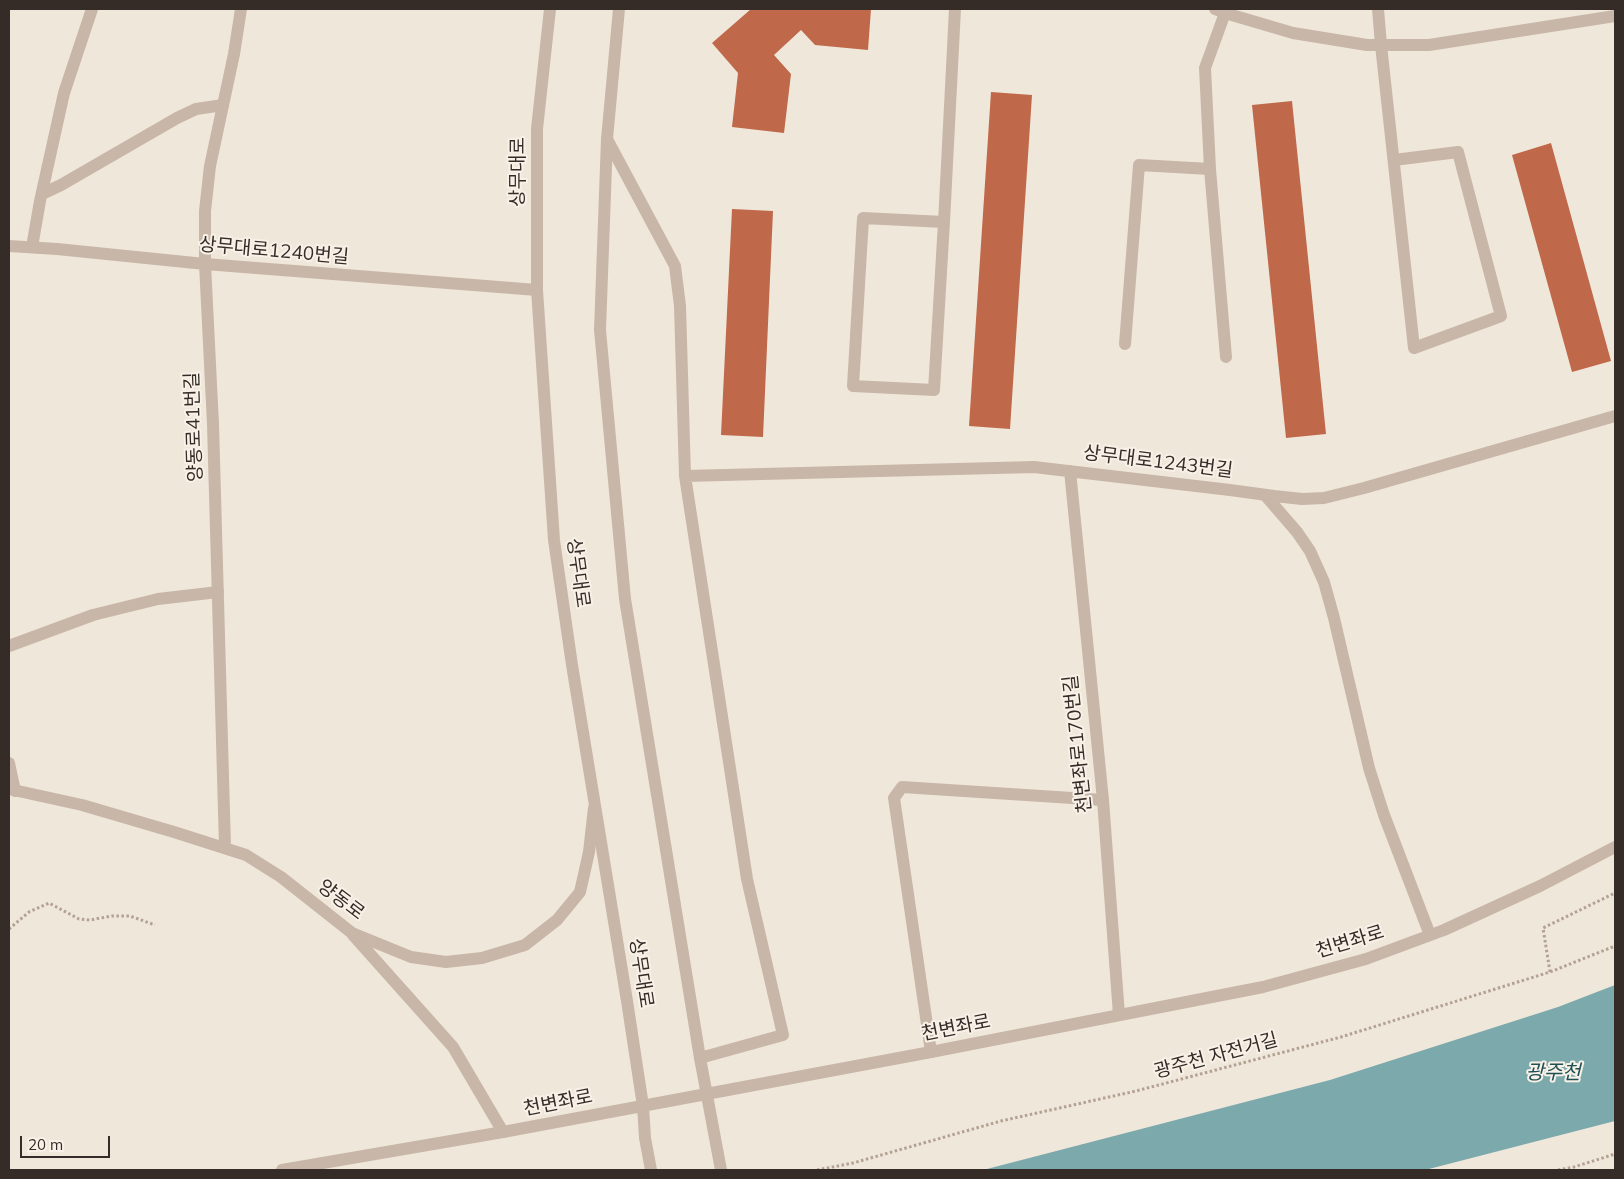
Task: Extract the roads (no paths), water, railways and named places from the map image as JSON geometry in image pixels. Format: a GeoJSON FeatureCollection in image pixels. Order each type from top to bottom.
{"type":"FeatureCollection","features":[{"type":"Feature","properties":{"kind":"street"},"geometry":{"type":"LineString","coordinates":[[32,247],[64,93],[92,9]]}},
{"type":"Feature","properties":{"kind":"street","name":"양동로41번길"},"geometry":{"type":"LineString","coordinates":[[226,847],[213,424],[205,264],[205,211],[210,166],[242,9]]}},
{"type":"Feature","properties":{"kind":"street","name":"상무대로"},"geometry":{"type":"LineString","coordinates":[[550,9],[537,129],[537,290],[554,540],[642,1106],[644,1138],[651,1170]]}},
{"type":"Feature","properties":{"kind":"street"},"geometry":{"type":"LineString","coordinates":[[619,9],[607,139],[600,330],[625,599],[700,1058],[721,1170]]}},
{"type":"Feature","properties":{"kind":"street"},"geometry":{"type":"LineString","coordinates":[[944,222],[863,218],[853,386],[934,390],[944,222],[955,9]]}},
{"type":"Feature","properties":{"kind":"street"},"geometry":{"type":"LineString","coordinates":[[1378,9],[1381,45],[1414,348],[1501,316],[1458,152],[1394,160]]}},
{"type":"Feature","properties":{"kind":"street"},"geometry":{"type":"LineString","coordinates":[[1226,358],[1210,169],[1205,68],[1220,11],[1293,33],[1367,45],[1429,46],[1615,16]]}},
{"type":"Feature","properties":{"kind":"street"},"geometry":{"type":"LineString","coordinates":[[42,194],[61,186],[177,118],[196,109],[223,105]]}},
{"type":"Feature","properties":{"kind":"street"},"geometry":{"type":"LineString","coordinates":[[607,139],[675,266],[680,306],[685,476],[747,879],[783,1035],[700,1058]]}},
{"type":"Feature","properties":{"kind":"street"},"geometry":{"type":"LineString","coordinates":[[1126,344],[1140,165],[1210,169]]}},
{"type":"Feature","properties":{"kind":"street","name":"상무대로1240번길"},"geometry":{"type":"LineString","coordinates":[[9,246],[205,264],[537,290]]}},
{"type":"Feature","properties":{"kind":"street","name":"상무대로1243번길"},"geometry":{"type":"LineString","coordinates":[[685,476],[1034,467],[1302,499],[1324,498],[1615,416]]}},
{"type":"Feature","properties":{"kind":"street","name":"천변좌로170번길"},"geometry":{"type":"LineString","coordinates":[[1070,470],[1103,800],[1119,1015]]}},
{"type":"Feature","properties":{"kind":"street"},"geometry":{"type":"LineString","coordinates":[[1265,495],[1297,532],[1310,551],[1324,582],[1369,768],[1384,815],[1430,935]]}},
{"type":"Feature","properties":{"kind":"street"},"geometry":{"type":"LineString","coordinates":[[9,646],[93,615],[158,599],[218,592]]}},
{"type":"Feature","properties":{"kind":"street"},"geometry":{"type":"LineString","coordinates":[[9,763],[12,790]]}},
{"type":"Feature","properties":{"kind":"street"},"geometry":{"type":"LineString","coordinates":[[931,1052],[894,798],[902,787],[1103,800]]}},
{"type":"Feature","properties":{"kind":"street","name":"양동로"},"geometry":{"type":"LineString","coordinates":[[12,790],[82,806],[226,847],[246,855],[281,877],[352,933],[411,957],[446,962],[482,958],[525,945],[557,920],[580,892],[589,852],[595,799]]}},
{"type":"Feature","properties":{"kind":"street","name":"천변좌로"},"geometry":{"type":"LineString","coordinates":[[282,1170],[503,1132],[931,1052],[1263,987],[1366,959],[1430,935],[1540,886],[1615,847]]}},
{"type":"Feature","properties":{"kind":"street"},"geometry":{"type":"LineString","coordinates":[[352,933],[453,1047],[503,1132]]}},
{"type":"Feature","properties":{"kind":"water","name":"광주천"},"geometry":{"type":"Polygon","coordinates":[[[1615,985],[1615,1121],[1425,1170],[983,1170],[1330,1080],[1558,1007],[1615,985]]]}}]}
